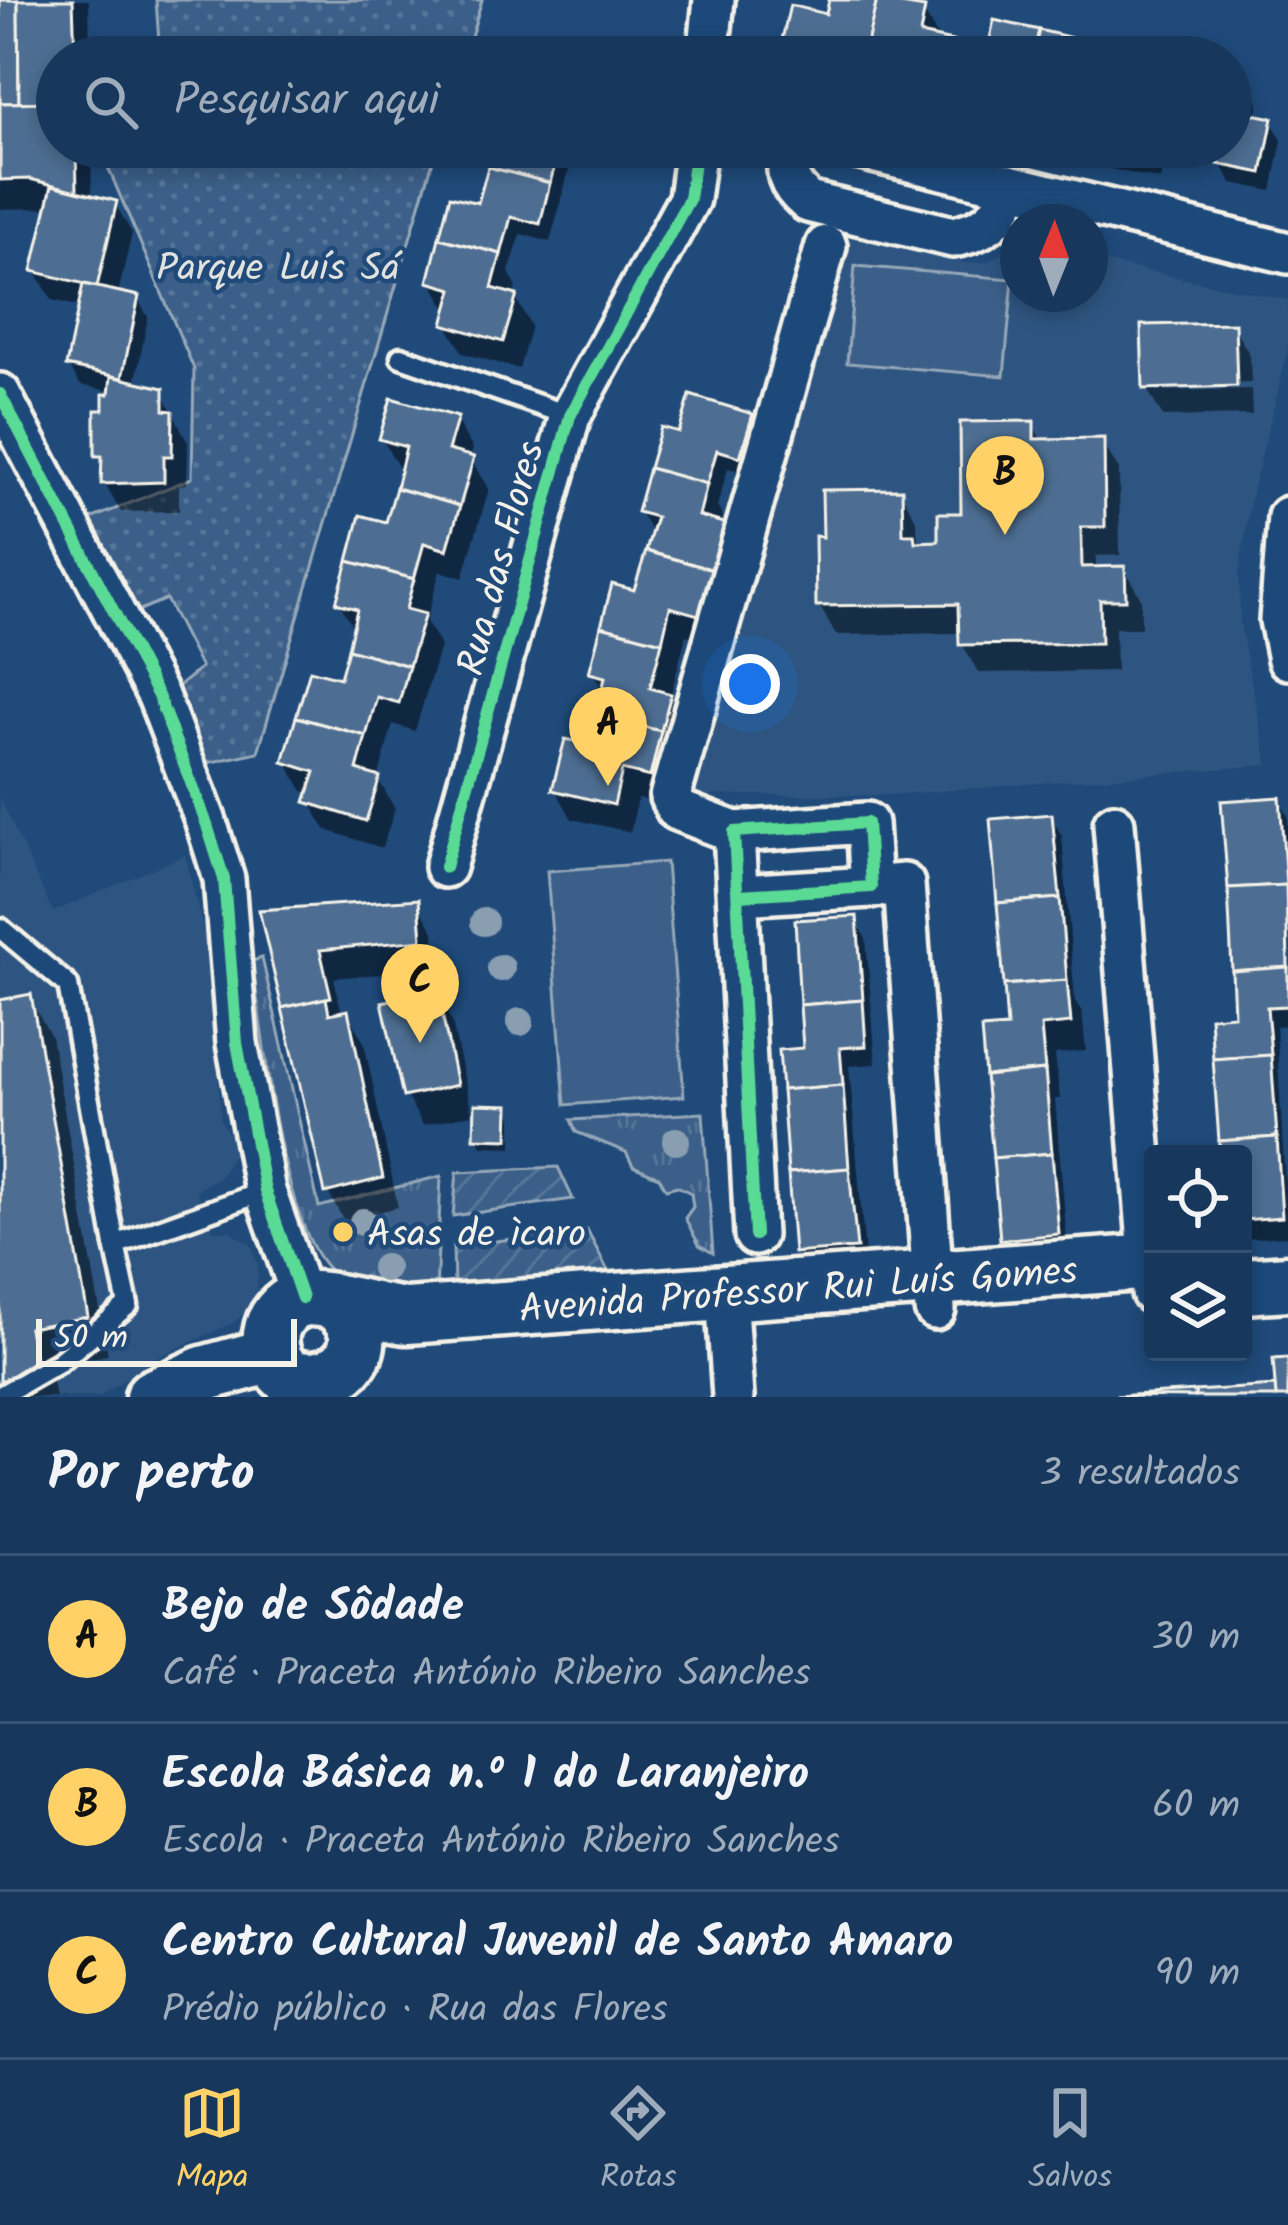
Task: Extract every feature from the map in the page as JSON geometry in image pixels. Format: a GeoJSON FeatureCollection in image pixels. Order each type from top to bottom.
{"type":"FeatureCollection","features":[{"type":"Feature","properties":{"kind":"main road"},"geometry":{"type":"LineString","coordinates":[[1252,1254],[1288,1252]]}},
{"type":"Feature","properties":{"kind":"main road","name":"Avenida Professor Rui Luís Gomes"},"geometry":{"type":"LineString","coordinates":[[445,1330],[1144,1278]]}},
{"type":"Feature","properties":{"kind":"main road"},"geometry":{"type":"LineString","coordinates":[[1252,1285],[1288,1283]]}},
{"type":"Feature","properties":{"kind":"main road"},"geometry":{"type":"LineString","coordinates":[[318,1300],[445,1330],[350,1368],[325,1384],[292,1380],[272,1355],[270,1341],[279,1314],[318,1300]]}},
{"type":"Feature","properties":{"kind":"main road"},"geometry":{"type":"LineString","coordinates":[[318,1300],[346,1310],[357,1331],[350,1368]]}},
{"type":"Feature","properties":{"kind":"main road"},"geometry":{"type":"LineString","coordinates":[[153,1397],[203,1373],[272,1355]]}},
{"type":"Feature","properties":{"kind":"street"},"geometry":{"type":"LineString","coordinates":[[710,36],[714,0]]}},
{"type":"Feature","properties":{"kind":"street","name":"Rua das Flores"},"geometry":{"type":"LineString","coordinates":[[445,867],[570,416],[689,200],[693,168]]}},
{"type":"Feature","properties":{"kind":"street"},"geometry":{"type":"LineString","coordinates":[[786,168],[790,187],[808,202],[953,237],[993,221],[1006,205],[1009,185]]}},
{"type":"Feature","properties":{"kind":"street"},"geometry":{"type":"LineString","coordinates":[[939,168],[1288,253]]}},
{"type":"Feature","properties":{"kind":"street"},"geometry":{"type":"LineString","coordinates":[[826,246],[670,797],[677,810],[734,832],[867,823],[872,886]]}},
{"type":"Feature","properties":{"kind":"street"},"geometry":{"type":"LineString","coordinates":[[0,394],[158,696],[206,822],[224,879],[237,1043],[265,1190],[318,1300]]}},
{"type":"Feature","properties":{"kind":"street"},"geometry":{"type":"LineString","coordinates":[[1287,539],[1280,620],[1288,659]]}},
{"type":"Feature","properties":{"kind":"street"},"geometry":{"type":"LineString","coordinates":[[1114,824],[1150,1253]]}},
{"type":"Feature","properties":{"kind":"street"},"geometry":{"type":"LineString","coordinates":[[734,832],[755,1235]]}},
{"type":"Feature","properties":{"kind":"street"},"geometry":{"type":"LineString","coordinates":[[739,895],[904,884],[934,1293]]}},
{"type":"Feature","properties":{"kind":"street"},"geometry":{"type":"LineString","coordinates":[[727,1309],[733,1397]]}},
{"type":"Feature","properties":{"kind":"lane"},"geometry":{"type":"LineString","coordinates":[[401,357],[570,416]]}},
{"type":"Feature","properties":{"kind":"lane"},"geometry":{"type":"LineString","coordinates":[[0,928],[68,985],[128,1305],[59,1362],[0,1396]]}},
{"type":"Feature","properties":{"kind":"lane"},"geometry":{"type":"LineString","coordinates":[[115,1245],[265,1190]]}},
{"type":"Feature","properties":{"kind":"shaded area"},"geometry":{"type":"Polygon","coordinates":[[[851,235],[965,263],[987,262],[1000,254],[1000,312],[1108,312],[1108,263],[1288,300],[1288,351],[1251,496],[1239,574],[1240,625],[1268,765],[890,795],[689,795],[851,235]]]}},
{"type":"Feature","properties":{"kind":"shaded area"},"geometry":{"type":"Polygon","coordinates":[[[0,798],[53,912],[185,855],[209,953],[221,1121],[233,1141],[233,1154],[220,1176],[196,1191],[214,1231],[230,1231],[251,1245],[258,1265],[257,1288],[249,1309],[233,1323],[158,1357],[99,1397],[0,1397],[0,798]]]}},
{"type":"Feature","properties":{"kind":"green space"},"geometry":{"type":"Polygon","coordinates":[[[156,0],[482,0],[471,36],[159,36],[156,0]]]}},
{"type":"Feature","properties":{"kind":"green space","name":"Parque Luís Sá"},"geometry":{"type":"Polygon","coordinates":[[[108,168],[431,168],[258,752],[212,762],[196,761],[170,693],[201,668],[166,599],[133,613],[88,520],[192,478],[194,369],[108,168]]]}},
{"type":"Feature","properties":{"kind":"green space"},"geometry":{"type":"Polygon","coordinates":[[[855,266],[1000,278],[1000,312],[1010,312],[1004,376],[847,363],[855,266]]]}},
{"type":"Feature","properties":{"kind":"green space"},"geometry":{"type":"Polygon","coordinates":[[[666,862],[684,1096],[565,1105],[547,871],[666,862]]]}},
{"type":"Feature","properties":{"kind":"green space"},"geometry":{"type":"Polygon","coordinates":[[[262,958],[319,1207],[441,1176],[436,1295],[360,1286],[337,1276],[318,1255],[302,1222],[278,1130],[252,961],[262,958]]]}},
{"type":"Feature","properties":{"kind":"green space"},"geometry":{"type":"Polygon","coordinates":[[[703,1113],[713,1253],[699,1245],[685,1218],[693,1207],[691,1193],[677,1186],[666,1189],[659,1177],[633,1166],[626,1152],[576,1132],[571,1120],[703,1113]]]}},
{"type":"Feature","properties":{"kind":"green space"},"geometry":{"type":"Polygon","coordinates":[[[558,1167],[573,1199],[453,1216],[457,1172],[558,1167]]]}},
{"type":"Feature","properties":{"kind":"green space"},"geometry":{"type":"Polygon","coordinates":[[[587,1230],[611,1277],[454,1288],[453,1246],[587,1230]]]}},
{"type":"Feature","properties":{"kind":"building"},"geometry":{"type":"Polygon","coordinates":[[[0,0],[18,0],[19,103],[0,103],[0,0]]]}},
{"type":"Feature","properties":{"kind":"building"},"geometry":{"type":"Polygon","coordinates":[[[18,0],[73,0],[74,36],[36,36],[36,103],[19,103],[18,0]]]}},
{"type":"Feature","properties":{"kind":"building"},"geometry":{"type":"Polygon","coordinates":[[[829,0],[877,0],[869,36],[783,36],[790,5],[826,14],[829,0]]]}},
{"type":"Feature","properties":{"kind":"building"},"geometry":{"type":"Polygon","coordinates":[[[877,0],[925,8],[920,34],[929,36],[869,36],[877,0]]]}},
{"type":"Feature","properties":{"kind":"building"},"geometry":{"type":"Polygon","coordinates":[[[994,20],[1039,30],[1038,36],[991,36],[994,20]]]}},
{"type":"Feature","properties":{"kind":"building"},"geometry":{"type":"Polygon","coordinates":[[[36,102],[36,168],[76,168],[77,191],[30,179],[0,180],[0,103],[36,102]]]}},
{"type":"Feature","properties":{"kind":"building"},"geometry":{"type":"Polygon","coordinates":[[[1252,114],[1273,118],[1262,173],[1238,168],[1252,168],[1252,114]]]}},
{"type":"Feature","properties":{"kind":"building"},"geometry":{"type":"Polygon","coordinates":[[[488,168],[550,183],[540,224],[511,217],[501,254],[439,238],[450,196],[478,203],[488,168]]]}},
{"type":"Feature","properties":{"kind":"building"},"geometry":{"type":"Polygon","coordinates":[[[492,168],[554,168],[550,183],[492,168]]]}},
{"type":"Feature","properties":{"kind":"building"},"geometry":{"type":"Polygon","coordinates":[[[52,185],[117,201],[97,287],[32,271],[52,185]]]}},
{"type":"Feature","properties":{"kind":"building"},"geometry":{"type":"Polygon","coordinates":[[[439,238],[501,254],[492,288],[517,295],[503,342],[443,324],[453,289],[428,282],[439,238]]]}},
{"type":"Feature","properties":{"kind":"building"},"geometry":{"type":"Polygon","coordinates":[[[83,284],[139,296],[122,378],[66,366],[83,284]]]}},
{"type":"Feature","properties":{"kind":"building"},"geometry":{"type":"Polygon","coordinates":[[[1235,323],[1237,386],[1143,389],[1141,325],[1235,323]]]}},
{"type":"Feature","properties":{"kind":"building"},"geometry":{"type":"Polygon","coordinates":[[[111,376],[164,388],[164,410],[173,411],[172,456],[164,456],[164,482],[101,484],[102,456],[95,456],[95,410],[103,410],[103,394],[109,394],[111,376]]]}},
{"type":"Feature","properties":{"kind":"building"},"geometry":{"type":"Polygon","coordinates":[[[690,395],[753,414],[740,457],[717,450],[707,484],[649,468],[661,427],[679,432],[690,395]]]}},
{"type":"Feature","properties":{"kind":"building"},"geometry":{"type":"Polygon","coordinates":[[[391,398],[458,417],[448,450],[474,457],[460,506],[396,488],[406,447],[379,439],[391,398]]]}},
{"type":"Feature","properties":{"kind":"building"},"geometry":{"type":"Polygon","coordinates":[[[1034,421],[1034,439],[1104,438],[1105,527],[1081,527],[1082,567],[1125,566],[1126,600],[1100,600],[1101,643],[959,645],[958,604],[816,606],[815,536],[823,537],[822,490],[902,489],[903,534],[914,534],[915,542],[938,541],[938,513],[961,513],[960,422],[1034,421]]]}},
{"type":"Feature","properties":{"kind":"building"},"geometry":{"type":"Polygon","coordinates":[[[649,468],[707,484],[699,516],[727,524],[714,570],[646,551],[656,517],[637,512],[649,468]]]}},
{"type":"Feature","properties":{"kind":"building"},"geometry":{"type":"Polygon","coordinates":[[[396,488],[460,506],[447,550],[424,543],[414,579],[348,561],[360,515],[386,522],[396,488]]]}},
{"type":"Feature","properties":{"kind":"building"},"geometry":{"type":"Polygon","coordinates":[[[646,551],[714,570],[702,616],[670,607],[662,642],[601,626],[612,584],[634,590],[646,551]]]}},
{"type":"Feature","properties":{"kind":"building"},"geometry":{"type":"Polygon","coordinates":[[[348,561],[414,579],[406,609],[425,614],[409,666],[348,649],[357,609],[336,603],[348,561]]]}},
{"type":"Feature","properties":{"kind":"building"},"geometry":{"type":"Polygon","coordinates":[[[601,626],[662,642],[650,688],[671,694],[661,731],[597,716],[605,677],[589,673],[601,626]]]}},
{"type":"Feature","properties":{"kind":"building"},"geometry":{"type":"Polygon","coordinates":[[[348,649],[409,666],[399,703],[377,697],[366,736],[296,717],[310,670],[340,678],[348,649]]]}},
{"type":"Feature","properties":{"kind":"building"},"geometry":{"type":"Polygon","coordinates":[[[597,716],[661,731],[650,777],[622,770],[614,805],[552,790],[565,739],[590,744],[597,716]]]}},
{"type":"Feature","properties":{"kind":"building"},"geometry":{"type":"Polygon","coordinates":[[[296,717],[366,736],[357,770],[380,777],[366,821],[305,802],[315,772],[283,762],[296,717]]]}},
{"type":"Feature","properties":{"kind":"building"},"geometry":{"type":"Polygon","coordinates":[[[1280,797],[1286,885],[1228,888],[1221,801],[1280,797]]]}},
{"type":"Feature","properties":{"kind":"building"},"geometry":{"type":"Polygon","coordinates":[[[1052,814],[1060,898],[997,903],[990,819],[1052,814]]]}},
{"type":"Feature","properties":{"kind":"building"},"geometry":{"type":"Polygon","coordinates":[[[1286,885],[1288,967],[1232,971],[1228,888],[1286,885]]]}},
{"type":"Feature","properties":{"kind":"building"},"geometry":{"type":"Polygon","coordinates":[[[1060,898],[1067,980],[1004,985],[997,903],[1060,898]]]}},
{"type":"Feature","properties":{"kind":"building"},"geometry":{"type":"Polygon","coordinates":[[[419,899],[422,940],[320,950],[331,997],[282,1008],[259,910],[419,899]]]}},
{"type":"Feature","properties":{"kind":"building"},"geometry":{"type":"Polygon","coordinates":[[[857,916],[863,1000],[800,1005],[795,920],[857,916]]]}},
{"type":"Feature","properties":{"kind":"building"},"geometry":{"type":"Polygon","coordinates":[[[1288,967],[1288,1006],[1267,1007],[1271,1055],[1213,1059],[1210,1017],[1234,1015],[1232,971],[1288,967]]]}},
{"type":"Feature","properties":{"kind":"building"},"geometry":{"type":"Polygon","coordinates":[[[1067,980],[1071,1023],[1041,1026],[1045,1070],[985,1076],[981,1029],[1007,1027],[1004,985],[1067,980]]]}},
{"type":"Feature","properties":{"kind":"building"},"geometry":{"type":"Polygon","coordinates":[[[437,990],[457,1085],[403,1097],[382,1002],[437,990]]]}},
{"type":"Feature","properties":{"kind":"building"},"geometry":{"type":"Polygon","coordinates":[[[31,994],[88,1317],[29,1328],[35,1360],[0,1384],[0,1000],[31,994]]]}},
{"type":"Feature","properties":{"kind":"building"},"geometry":{"type":"Polygon","coordinates":[[[326,998],[329,1014],[348,1010],[383,1178],[325,1193],[282,1008],[326,998]]]}},
{"type":"Feature","properties":{"kind":"building"},"geometry":{"type":"Polygon","coordinates":[[[863,1000],[866,1046],[840,1048],[843,1085],[782,1090],[779,1050],[803,1048],[800,1005],[863,1000]]]}},
{"type":"Feature","properties":{"kind":"building"},"geometry":{"type":"Polygon","coordinates":[[[1271,1055],[1277,1137],[1219,1141],[1213,1059],[1271,1055]]]}},
{"type":"Feature","properties":{"kind":"building"},"geometry":{"type":"Polygon","coordinates":[[[1045,1070],[1052,1153],[993,1158],[985,1076],[1045,1070]]]}},
{"type":"Feature","properties":{"kind":"building"},"geometry":{"type":"Polygon","coordinates":[[[843,1085],[849,1168],[788,1173],[782,1090],[843,1085]]]}},
{"type":"Feature","properties":{"kind":"building"},"geometry":{"type":"Polygon","coordinates":[[[475,1104],[509,1105],[508,1139],[474,1138],[475,1104]]]}},
{"type":"Feature","properties":{"kind":"building"},"geometry":{"type":"Polygon","coordinates":[[[1277,1137],[1282,1217],[1252,1219],[1252,1145],[1219,1145],[1219,1141],[1277,1137]]]}},
{"type":"Feature","properties":{"kind":"building"},"geometry":{"type":"Polygon","coordinates":[[[1052,1153],[1059,1234],[1000,1240],[993,1158],[1052,1153]]]}},
{"type":"Feature","properties":{"kind":"building"},"geometry":{"type":"Polygon","coordinates":[[[849,1168],[857,1248],[794,1253],[788,1173],[849,1168]]]}},
{"type":"Feature","properties":{"kind":"building"},"geometry":{"type":"Polygon","coordinates":[[[1288,1358],[1288,1397],[1276,1397],[1273,1359],[1288,1358]]]}},
{"type":"Feature","properties":{"kind":"building"},"geometry":{"type":"Polygon","coordinates":[[[1275,1386],[1276,1397],[1195,1397],[1195,1391],[1275,1386]]]}},
{"type":"Feature","properties":{"kind":"building"},"geometry":{"type":"Polygon","coordinates":[[[1195,1391],[1195,1397],[1115,1396],[1195,1391]]]}},
{"type":"Feature","properties":{"kind":"cycle path"},"geometry":{"type":"LineString","coordinates":[[445,867],[570,416],[689,199],[693,168]]}},
{"type":"Feature","properties":{"kind":"cycle path"},"geometry":{"type":"LineString","coordinates":[[0,394],[158,696],[206,822],[224,879],[237,1043],[265,1191],[302,1298]]}},
{"type":"Feature","properties":{"kind":"cycle path"},"geometry":{"type":"LineString","coordinates":[[739,895],[871,887],[867,823],[734,832],[755,1235]]}},
{"type":"Feature","properties":{"kind":"place","name":"Escola Básica n.º 1 do Laranjeiro"},"geometry":{"type":"Point","coordinates":[1005,535]}},
{"type":"Feature","properties":{"kind":"place","name":"Bejo de Sôdade"},"geometry":{"type":"Point","coordinates":[608,786]}},
{"type":"Feature","properties":{"kind":"place","name":"Centro Cultural Juvenil de Santo Amaro"},"geometry":{"type":"Point","coordinates":[420,1043]}},
{"type":"Feature","properties":{"kind":"place","name":"Asas de ìcaro"},"geometry":{"type":"Point","coordinates":[343,1232]}}]}
